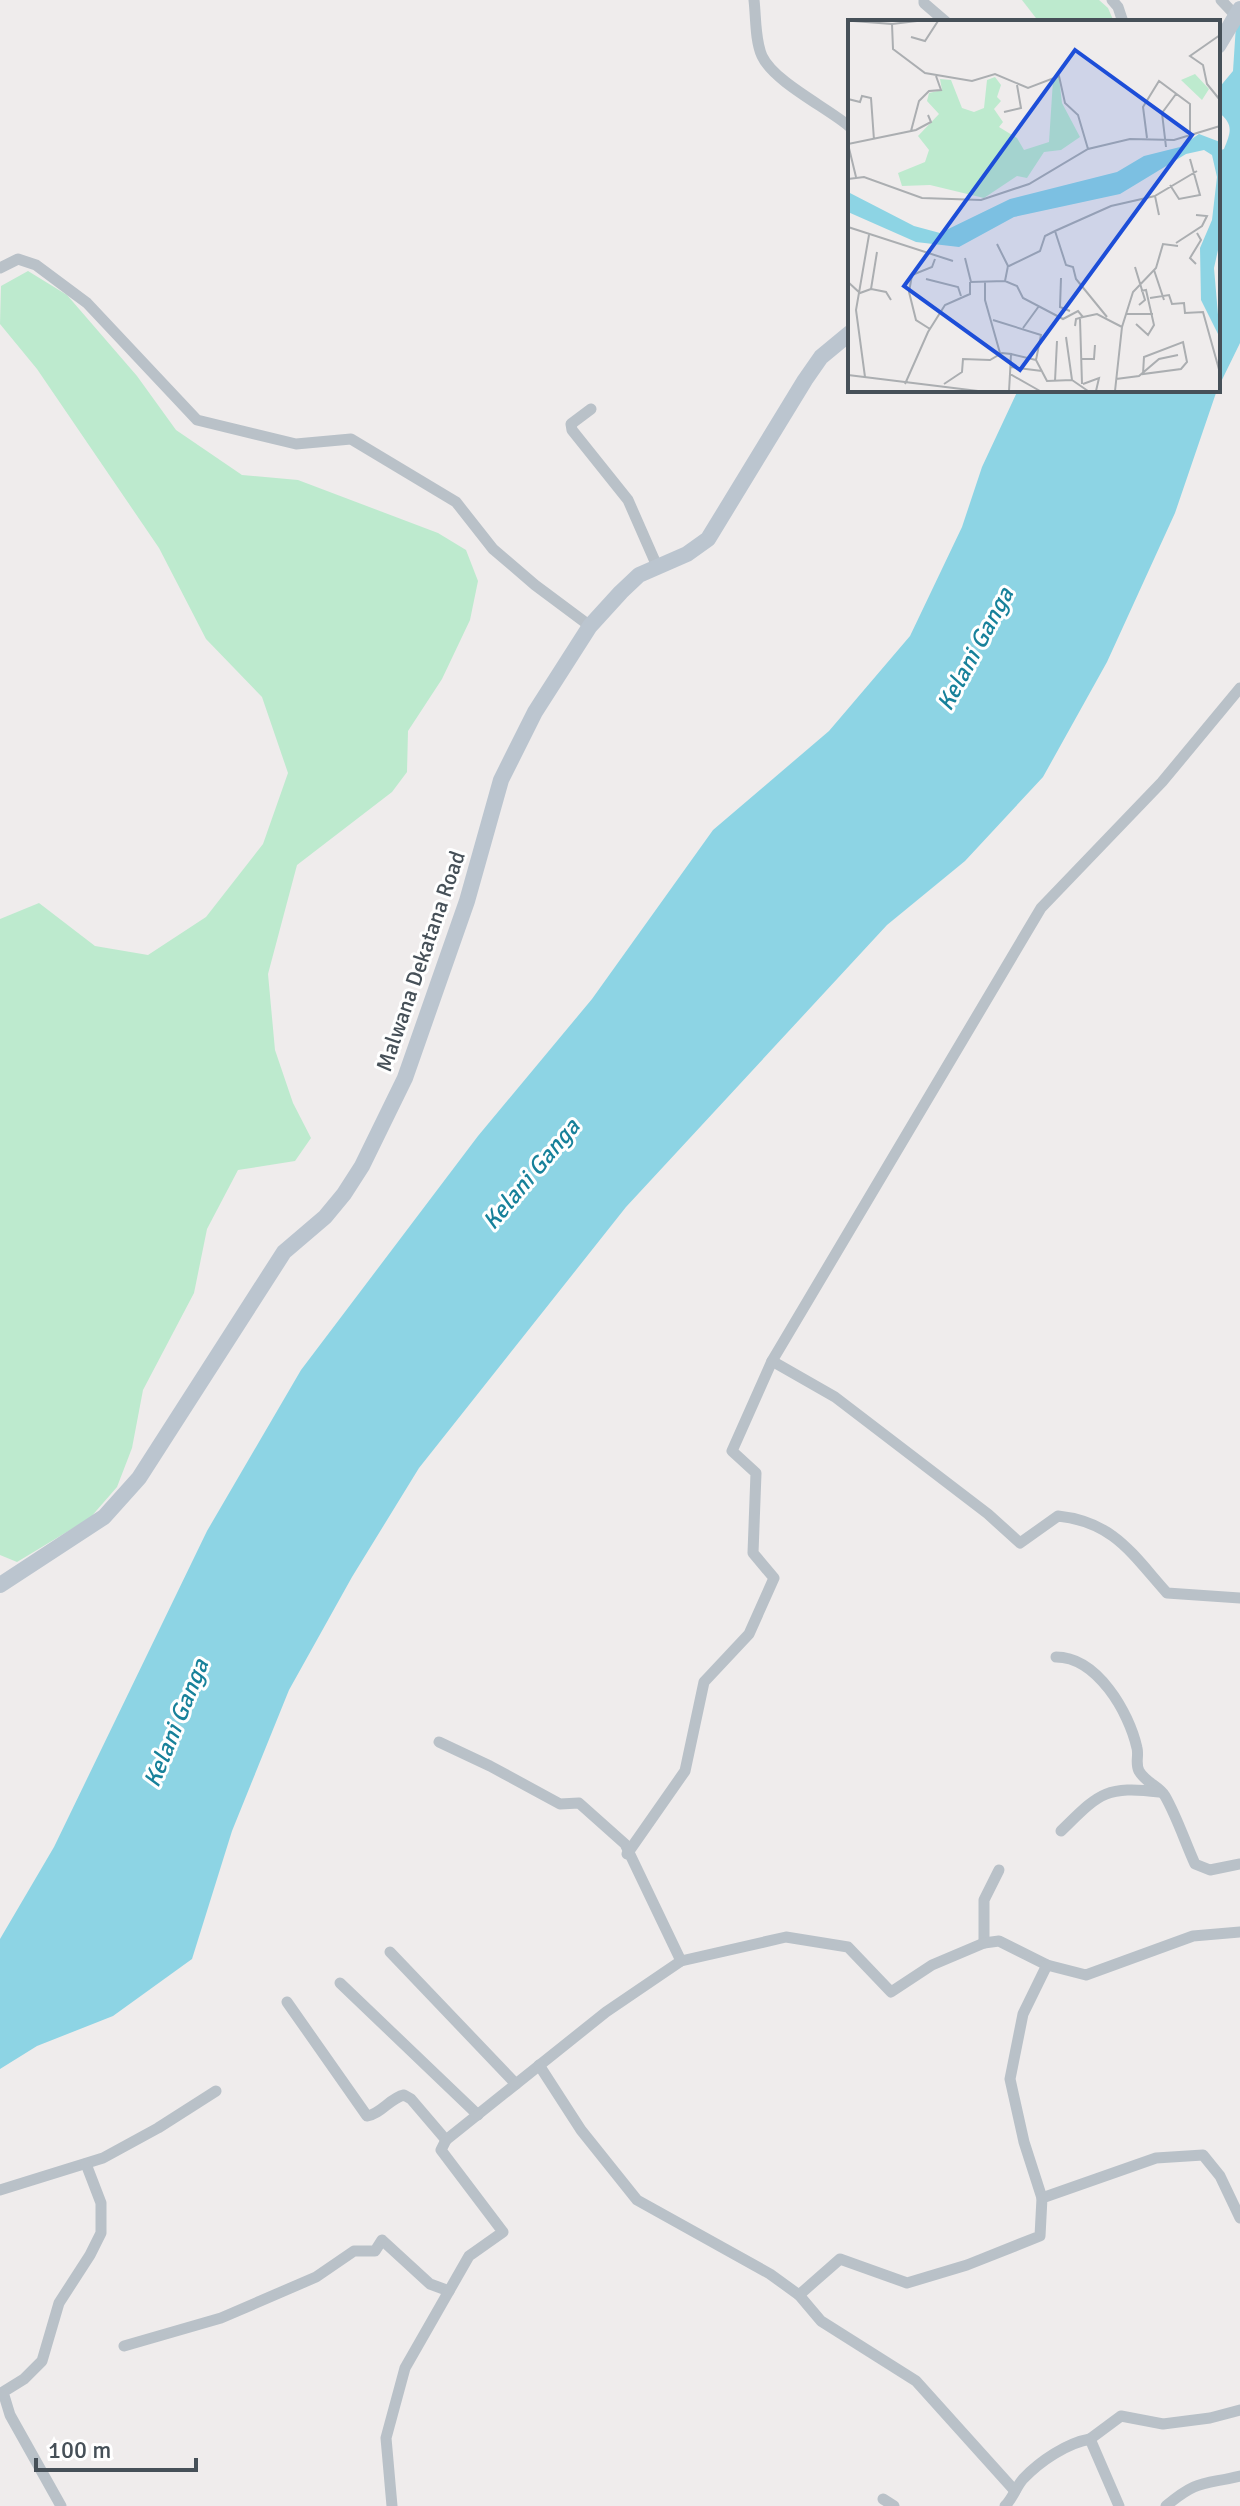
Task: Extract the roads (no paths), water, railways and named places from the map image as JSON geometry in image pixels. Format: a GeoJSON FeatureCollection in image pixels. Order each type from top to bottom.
{"type":"FeatureCollection","features":[{"type":"Feature","properties":{"kind":"main road"},"geometry":{"type":"LineString","coordinates":[[1220,43],[1238,12]]}},
{"type":"Feature","properties":{"kind":"main road","name":"Malwana Dekatana Road"},"geometry":{"type":"LineString","coordinates":[[0,1585],[104,1517],[139,1478],[284,1252],[325,1217],[356,1175],[394,1103],[425,1026],[467,901],[501,780],[535,712],[590,626],[639,575],[687,554],[708,539],[805,380],[821,357],[848,335]]}},
{"type":"Feature","properties":{"kind":"street"},"geometry":{"type":"LineString","coordinates":[[754,0],[761,54],[770,67],[848,125]]}},
{"type":"Feature","properties":{"kind":"street"},"geometry":{"type":"LineString","coordinates":[[924,0],[944,20]]}},
{"type":"Feature","properties":{"kind":"street"},"geometry":{"type":"LineString","coordinates":[[1112,0],[1122,20]]}},
{"type":"Feature","properties":{"kind":"street"},"geometry":{"type":"LineString","coordinates":[[1221,0],[1238,12]]}},
{"type":"Feature","properties":{"kind":"street"},"geometry":{"type":"LineString","coordinates":[[0,268],[18,259],[36,265],[87,303],[197,420],[296,444],[351,439],[456,502],[493,549],[590,626]]}},
{"type":"Feature","properties":{"kind":"street"},"geometry":{"type":"LineString","coordinates":[[591,409],[571,424],[572,430],[628,500],[657,566]]}},
{"type":"Feature","properties":{"kind":"street"},"geometry":{"type":"LineString","coordinates":[[627,1854],[685,1771],[704,1682],[749,1634],[774,1578],[753,1553],[756,1473],[732,1451],[772,1361],[1041,908],[1162,782],[1240,688]]}},
{"type":"Feature","properties":{"kind":"street"},"geometry":{"type":"LineString","coordinates":[[772,1361],[835,1397],[988,1514],[1020,1543],[1058,1516],[1081,1519],[1116,1536],[1167,1593],[1240,1598]]}},
{"type":"Feature","properties":{"kind":"street"},"geometry":{"type":"LineString","coordinates":[[1056,1657],[1070,1659],[1099,1677],[1126,1718],[1138,1750],[1138,1770],[1146,1782],[1164,1792],[1195,1864],[1210,1870],[1240,1864]]}},
{"type":"Feature","properties":{"kind":"street"},"geometry":{"type":"LineString","coordinates":[[439,1742],[560,1804],[579,1803],[625,1844],[627,1854],[641,1874],[681,1961]]}},
{"type":"Feature","properties":{"kind":"street"},"geometry":{"type":"LineString","coordinates":[[1061,1831],[1096,1797],[1130,1788],[1164,1792]]}},
{"type":"Feature","properties":{"kind":"street"},"geometry":{"type":"LineString","coordinates":[[984,1943],[984,1900],[999,1870]]}},
{"type":"Feature","properties":{"kind":"street"},"geometry":{"type":"LineString","coordinates":[[392,2506],[386,2438],[405,2368],[469,2256],[503,2232],[441,2150],[446,2140],[606,2012],[681,1961],[786,1937],[848,1947],[891,1992],[932,1965],[984,1943],[999,1941],[1047,1965],[1086,1975],[1193,1936],[1240,1932]]}},
{"type":"Feature","properties":{"kind":"street"},"geometry":{"type":"LineString","coordinates":[[390,1952],[516,2084]]}},
{"type":"Feature","properties":{"kind":"street"},"geometry":{"type":"LineString","coordinates":[[799,2295],[840,2259],[907,2283],[967,2265],[1040,2236],[1042,2198],[1024,2142],[1010,2079],[1023,2014],[1047,1965]]}},
{"type":"Feature","properties":{"kind":"street"},"geometry":{"type":"LineString","coordinates":[[340,1983],[478,2115]]}},
{"type":"Feature","properties":{"kind":"street"},"geometry":{"type":"LineString","coordinates":[[287,2002],[366,2114],[371,2116],[396,2097],[404,2095],[446,2140]]}},
{"type":"Feature","properties":{"kind":"street"},"geometry":{"type":"LineString","coordinates":[[539,2065],[581,2130],[637,2200],[770,2274],[799,2295],[821,2321],[916,2381],[1015,2491]]}},
{"type":"Feature","properties":{"kind":"street"},"geometry":{"type":"LineString","coordinates":[[0,2190],[86,2164],[140,2138],[216,2091]]}},
{"type":"Feature","properties":{"kind":"street"},"geometry":{"type":"LineString","coordinates":[[1042,2198],[1156,2158],[1203,2155],[1220,2176],[1240,2218]]}},
{"type":"Feature","properties":{"kind":"street"},"geometry":{"type":"LineString","coordinates":[[61,2506],[10,2415],[3,2392],[24,2379],[42,2361],[59,2303],[101,2233],[101,2203],[86,2164]]}},
{"type":"Feature","properties":{"kind":"street"},"geometry":{"type":"LineString","coordinates":[[124,2346],[221,2318],[316,2277],[354,2251],[375,2251],[382,2240],[430,2284],[449,2291]]}},
{"type":"Feature","properties":{"kind":"street"},"geometry":{"type":"LineString","coordinates":[[1005,2506],[1023,2479],[1056,2453],[1078,2441],[1090,2439],[1121,2416],[1163,2424],[1240,2410]]}},
{"type":"Feature","properties":{"kind":"street"},"geometry":{"type":"LineString","coordinates":[[1090,2439],[1119,2506]]}},
{"type":"Feature","properties":{"kind":"street"},"geometry":{"type":"LineString","coordinates":[[1166,2506],[1187,2488],[1207,2481],[1240,2476]]}},
{"type":"Feature","properties":{"kind":"water"},"geometry":{"type":"Polygon","coordinates":[[[1240,22],[1240,343],[1220,384],[1220,150],[1224,149],[1230,129],[1227,120],[1220,114],[1220,87],[1233,71],[1236,25],[1240,22]]]}},
{"type":"Feature","properties":{"kind":"water","name":"Kelani Ganga"},"geometry":{"type":"Polygon","coordinates":[[[1017,392],[1216,392],[1175,513],[1107,662],[1043,777],[965,861],[887,925],[626,1207],[419,1468],[352,1577],[289,1690],[232,1831],[192,1959],[113,2016],[37,2046],[0,2069],[0,1939],[54,1847],[207,1531],[301,1370],[478,1136],[592,999],[713,830],[829,731],[910,636],[962,527],[982,467],[1017,392]]]}}]}
